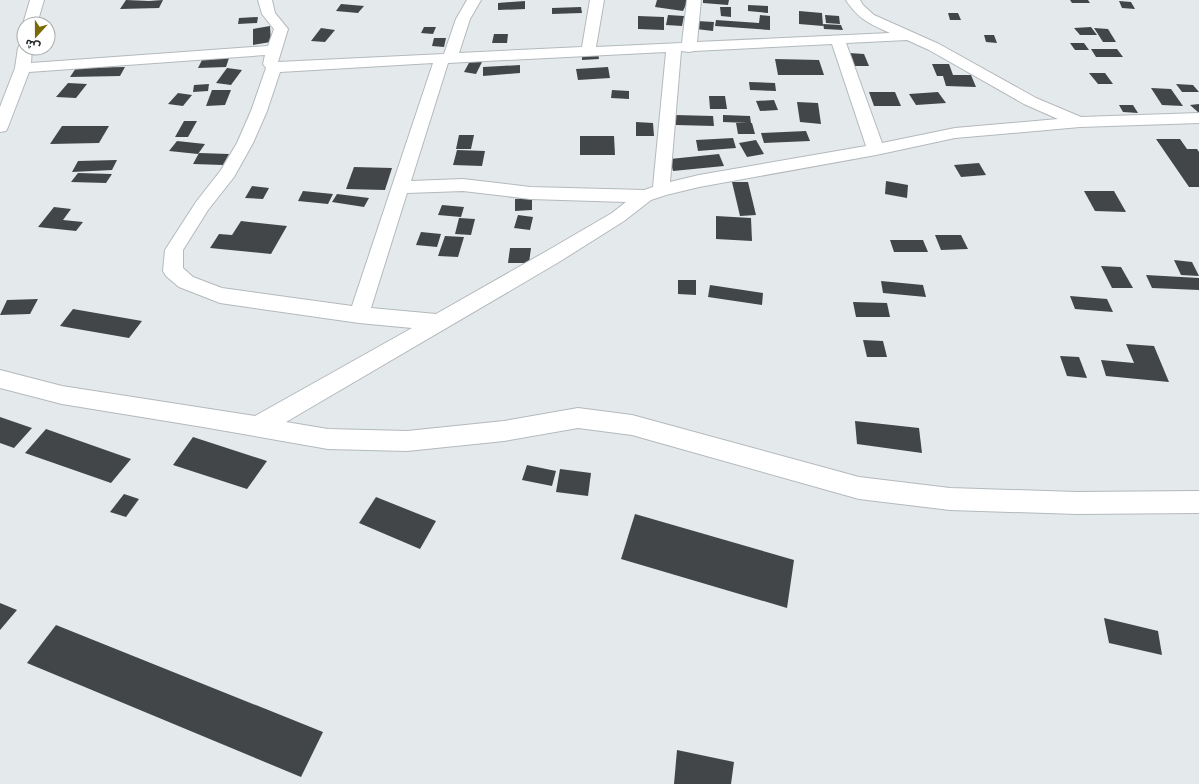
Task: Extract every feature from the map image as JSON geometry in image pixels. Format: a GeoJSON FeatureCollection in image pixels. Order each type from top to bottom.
{"type":"FeatureCollection","features":[{"type":"Feature","properties":{"kind":"street"},"geometry":{"type":"LineString","coordinates":[[32,16],[37,0]]}},
{"type":"Feature","properties":{"kind":"street"},"geometry":{"type":"LineString","coordinates":[[265,0],[266,10],[269,16],[279,24],[281,29],[259,111],[245,143],[228,173],[202,206],[174,250],[173,271],[186,282],[220,295],[359,315],[439,322]]}},
{"type":"Feature","properties":{"kind":"street"},"geometry":{"type":"LineString","coordinates":[[359,315],[400,187],[446,58],[463,18],[474,0]]}},
{"type":"Feature","properties":{"kind":"street"},"geometry":{"type":"LineString","coordinates":[[588,52],[597,0]]}},
{"type":"Feature","properties":{"kind":"street"},"geometry":{"type":"LineString","coordinates":[[257,427],[618,217],[653,193],[681,48],[694,0]]}},
{"type":"Feature","properties":{"kind":"street"},"geometry":{"type":"LineString","coordinates":[[853,0],[858,8],[869,18],[941,51],[1030,101],[1080,122]]}},
{"type":"Feature","properties":{"kind":"street"},"geometry":{"type":"LineString","coordinates":[[23,68],[274,59],[446,58],[908,36]]}},
{"type":"Feature","properties":{"kind":"street"},"geometry":{"type":"LineString","coordinates":[[838,40],[876,150]]}},
{"type":"Feature","properties":{"kind":"street"},"geometry":{"type":"LineString","coordinates":[[0,127],[23,68],[24,56]]}},
{"type":"Feature","properties":{"kind":"street"},"geometry":{"type":"LineString","coordinates":[[400,187],[463,185],[530,193],[653,193],[700,181],[876,150],[955,133],[1080,122],[1199,118]]}},
{"type":"Feature","properties":{"kind":"street"},"geometry":{"type":"LineString","coordinates":[[0,379],[62,395],[328,439],[407,441],[504,431],[578,418],[632,425],[859,488],[950,499],[1077,502],[1199,502]]}},
{"type":"Feature","properties":{"kind":"building"},"geometry":{"type":"Polygon","coordinates":[[[126,0],[163,0],[159,8],[120,9],[126,0]]]}},
{"type":"Feature","properties":{"kind":"building"},"geometry":{"type":"Polygon","coordinates":[[[657,0],[688,0],[683,11],[655,7],[657,0]]]}},
{"type":"Feature","properties":{"kind":"building"},"geometry":{"type":"Polygon","coordinates":[[[703,0],[729,0],[728,5],[703,3],[703,0]]]}},
{"type":"Feature","properties":{"kind":"building"},"geometry":{"type":"Polygon","coordinates":[[[1070,0],[1088,0],[1090,3],[1072,3],[1070,0]]]}},
{"type":"Feature","properties":{"kind":"building"},"geometry":{"type":"Polygon","coordinates":[[[525,1],[525,9],[498,10],[498,3],[525,1]]]}},
{"type":"Feature","properties":{"kind":"building"},"geometry":{"type":"Polygon","coordinates":[[[1119,1],[1131,2],[1135,9],[1122,8],[1119,1]]]}},
{"type":"Feature","properties":{"kind":"building"},"geometry":{"type":"Polygon","coordinates":[[[341,4],[364,6],[358,13],[336,11],[341,4]]]}},
{"type":"Feature","properties":{"kind":"building"},"geometry":{"type":"Polygon","coordinates":[[[748,5],[768,6],[768,13],[748,11],[748,5]]]}},
{"type":"Feature","properties":{"kind":"building"},"geometry":{"type":"Polygon","coordinates":[[[581,7],[582,13],[552,14],[552,8],[581,7]]]}},
{"type":"Feature","properties":{"kind":"building"},"geometry":{"type":"Polygon","coordinates":[[[720,7],[731,7],[731,17],[721,16],[720,7]]]}},
{"type":"Feature","properties":{"kind":"building"},"geometry":{"type":"Polygon","coordinates":[[[799,11],[822,13],[823,26],[799,24],[799,11]]]}},
{"type":"Feature","properties":{"kind":"building"},"geometry":{"type":"Polygon","coordinates":[[[948,13],[958,13],[961,20],[950,20],[948,13]]]}},
{"type":"Feature","properties":{"kind":"building"},"geometry":{"type":"Polygon","coordinates":[[[668,15],[684,16],[682,26],[666,25],[668,15]]]}},
{"type":"Feature","properties":{"kind":"building"},"geometry":{"type":"Polygon","coordinates":[[[760,15],[770,16],[770,30],[715,26],[716,20],[759,23],[760,15]]]}},
{"type":"Feature","properties":{"kind":"building"},"geometry":{"type":"Polygon","coordinates":[[[825,15],[839,16],[840,24],[826,23],[825,15]]]}},
{"type":"Feature","properties":{"kind":"building"},"geometry":{"type":"Polygon","coordinates":[[[638,16],[664,17],[664,30],[638,29],[638,16]]]}},
{"type":"Feature","properties":{"kind":"building"},"geometry":{"type":"Polygon","coordinates":[[[258,17],[257,23],[238,24],[239,18],[258,17]]]}},
{"type":"Feature","properties":{"kind":"building"},"geometry":{"type":"Polygon","coordinates":[[[697,21],[714,22],[713,31],[696,29],[697,21]]]}},
{"type":"Feature","properties":{"kind":"building"},"geometry":{"type":"Polygon","coordinates":[[[823,24],[841,25],[843,30],[824,29],[823,24]]]}},
{"type":"Feature","properties":{"kind":"building"},"geometry":{"type":"Polygon","coordinates":[[[270,26],[271,42],[253,45],[253,29],[270,26]]]}},
{"type":"Feature","properties":{"kind":"building"},"geometry":{"type":"Polygon","coordinates":[[[424,27],[436,27],[433,34],[421,33],[424,27]]]}},
{"type":"Feature","properties":{"kind":"building"},"geometry":{"type":"Polygon","coordinates":[[[1091,27],[1097,35],[1080,35],[1074,28],[1091,27]]]}},
{"type":"Feature","properties":{"kind":"building"},"geometry":{"type":"Polygon","coordinates":[[[321,28],[335,30],[325,42],[311,41],[321,28]]]}},
{"type":"Feature","properties":{"kind":"building"},"geometry":{"type":"Polygon","coordinates":[[[1094,28],[1108,29],[1116,42],[1103,42],[1094,28]]]}},
{"type":"Feature","properties":{"kind":"building"},"geometry":{"type":"Polygon","coordinates":[[[494,34],[508,34],[507,43],[492,43],[494,34]]]}},
{"type":"Feature","properties":{"kind":"building"},"geometry":{"type":"Polygon","coordinates":[[[984,35],[994,35],[997,43],[986,42],[984,35]]]}},
{"type":"Feature","properties":{"kind":"building"},"geometry":{"type":"Polygon","coordinates":[[[434,38],[446,38],[444,47],[432,46],[434,38]]]}},
{"type":"Feature","properties":{"kind":"building"},"geometry":{"type":"Polygon","coordinates":[[[1070,43],[1084,43],[1089,50],[1075,50],[1070,43]]]}},
{"type":"Feature","properties":{"kind":"building"},"geometry":{"type":"Polygon","coordinates":[[[1091,49],[1117,49],[1123,57],[1096,57],[1091,49]]]}},
{"type":"Feature","properties":{"kind":"building"},"geometry":{"type":"Polygon","coordinates":[[[582,53],[598,53],[599,59],[582,60],[582,53]]]}},
{"type":"Feature","properties":{"kind":"building"},"geometry":{"type":"Polygon","coordinates":[[[849,53],[864,54],[869,66],[853,66],[849,53]]]}},
{"type":"Feature","properties":{"kind":"building"},"geometry":{"type":"Polygon","coordinates":[[[229,58],[226,67],[198,68],[202,60],[229,58]]]}},
{"type":"Feature","properties":{"kind":"building"},"geometry":{"type":"Polygon","coordinates":[[[775,59],[819,60],[824,75],[778,75],[775,59]]]}},
{"type":"Feature","properties":{"kind":"building"},"geometry":{"type":"Polygon","coordinates":[[[470,61],[482,62],[476,74],[464,72],[470,61]]]}},
{"type":"Feature","properties":{"kind":"building"},"geometry":{"type":"Polygon","coordinates":[[[932,64],[949,64],[953,75],[971,75],[976,87],[946,86],[943,76],[937,76],[932,64]]]}},
{"type":"Feature","properties":{"kind":"building"},"geometry":{"type":"Polygon","coordinates":[[[520,65],[520,73],[483,76],[483,67],[520,65]]]}},
{"type":"Feature","properties":{"kind":"building"},"geometry":{"type":"Polygon","coordinates":[[[125,67],[120,76],[70,77],[76,68],[125,67]]]}},
{"type":"Feature","properties":{"kind":"building"},"geometry":{"type":"Polygon","coordinates":[[[608,67],[610,78],[578,80],[576,69],[608,67]]]}},
{"type":"Feature","properties":{"kind":"building"},"geometry":{"type":"Polygon","coordinates":[[[227,68],[242,70],[231,85],[216,83],[227,68]]]}},
{"type":"Feature","properties":{"kind":"building"},"geometry":{"type":"Polygon","coordinates":[[[1089,73],[1105,73],[1113,84],[1098,84],[1089,73]]]}},
{"type":"Feature","properties":{"kind":"building"},"geometry":{"type":"Polygon","coordinates":[[[749,82],[775,83],[776,91],[750,90],[749,82]]]}},
{"type":"Feature","properties":{"kind":"building"},"geometry":{"type":"Polygon","coordinates":[[[68,83],[87,84],[76,98],[56,97],[68,83]]]}},
{"type":"Feature","properties":{"kind":"building"},"geometry":{"type":"Polygon","coordinates":[[[209,84],[208,91],[193,92],[194,85],[209,84]]]}},
{"type":"Feature","properties":{"kind":"building"},"geometry":{"type":"Polygon","coordinates":[[[1176,84],[1193,85],[1199,92],[1182,92],[1176,84]]]}},
{"type":"Feature","properties":{"kind":"building"},"geometry":{"type":"Polygon","coordinates":[[[1151,88],[1171,89],[1183,106],[1162,105],[1151,88]]]}},
{"type":"Feature","properties":{"kind":"building"},"geometry":{"type":"Polygon","coordinates":[[[212,90],[231,90],[225,105],[206,106],[212,90]]]}},
{"type":"Feature","properties":{"kind":"building"},"geometry":{"type":"Polygon","coordinates":[[[612,90],[629,91],[629,99],[611,98],[612,90]]]}},
{"type":"Feature","properties":{"kind":"building"},"geometry":{"type":"Polygon","coordinates":[[[869,92],[895,92],[901,106],[874,106],[869,92]]]}},
{"type":"Feature","properties":{"kind":"building"},"geometry":{"type":"Polygon","coordinates":[[[938,92],[946,103],[916,105],[909,94],[938,92]]]}},
{"type":"Feature","properties":{"kind":"building"},"geometry":{"type":"Polygon","coordinates":[[[178,93],[192,95],[183,106],[168,104],[178,93]]]}},
{"type":"Feature","properties":{"kind":"building"},"geometry":{"type":"Polygon","coordinates":[[[709,96],[725,96],[727,109],[710,109],[709,96]]]}},
{"type":"Feature","properties":{"kind":"building"},"geometry":{"type":"Polygon","coordinates":[[[774,100],[778,110],[760,111],[756,101],[774,100]]]}},
{"type":"Feature","properties":{"kind":"building"},"geometry":{"type":"Polygon","coordinates":[[[797,102],[818,103],[821,124],[800,122],[797,102]]]}},
{"type":"Feature","properties":{"kind":"building"},"geometry":{"type":"Polygon","coordinates":[[[1199,104],[1199,113],[1190,105],[1199,104]]]}},
{"type":"Feature","properties":{"kind":"building"},"geometry":{"type":"Polygon","coordinates":[[[1119,105],[1133,105],[1138,113],[1123,112],[1119,105]]]}},
{"type":"Feature","properties":{"kind":"building"},"geometry":{"type":"Polygon","coordinates":[[[675,115],[713,116],[714,126],[676,125],[675,115]]]}},
{"type":"Feature","properties":{"kind":"building"},"geometry":{"type":"Polygon","coordinates":[[[723,115],[750,116],[755,134],[738,134],[736,123],[748,123],[723,122],[723,115]]]}},
{"type":"Feature","properties":{"kind":"building"},"geometry":{"type":"Polygon","coordinates":[[[184,121],[197,121],[188,137],[175,137],[184,121]]]}},
{"type":"Feature","properties":{"kind":"building"},"geometry":{"type":"Polygon","coordinates":[[[636,122],[653,123],[654,136],[636,136],[636,122]]]}},
{"type":"Feature","properties":{"kind":"building"},"geometry":{"type":"Polygon","coordinates":[[[62,126],[109,126],[99,143],[50,144],[62,126]]]}},
{"type":"Feature","properties":{"kind":"building"},"geometry":{"type":"Polygon","coordinates":[[[806,131],[810,141],[764,143],[761,133],[806,131]]]}},
{"type":"Feature","properties":{"kind":"building"},"geometry":{"type":"Polygon","coordinates":[[[459,135],[474,135],[471,149],[456,149],[459,135]]]}},
{"type":"Feature","properties":{"kind":"building"},"geometry":{"type":"Polygon","coordinates":[[[580,136],[614,136],[615,155],[580,155],[580,136]]]}},
{"type":"Feature","properties":{"kind":"building"},"geometry":{"type":"Polygon","coordinates":[[[733,138],[736,148],[698,151],[696,140],[733,138]]]}},
{"type":"Feature","properties":{"kind":"building"},"geometry":{"type":"Polygon","coordinates":[[[1156,139],[1180,139],[1187,149],[1197,149],[1199,152],[1199,187],[1189,187],[1156,139]]]}},
{"type":"Feature","properties":{"kind":"building"},"geometry":{"type":"Polygon","coordinates":[[[756,140],[764,154],[747,157],[739,143],[756,140]]]}},
{"type":"Feature","properties":{"kind":"building"},"geometry":{"type":"Polygon","coordinates":[[[177,141],[205,144],[198,154],[169,151],[177,141]]]}},
{"type":"Feature","properties":{"kind":"building"},"geometry":{"type":"Polygon","coordinates":[[[457,150],[485,151],[482,166],[453,165],[457,150]]]}},
{"type":"Feature","properties":{"kind":"building"},"geometry":{"type":"Polygon","coordinates":[[[199,153],[229,154],[223,165],[193,164],[199,153]]]}},
{"type":"Feature","properties":{"kind":"building"},"geometry":{"type":"Polygon","coordinates":[[[719,154],[724,166],[673,171],[670,159],[719,154]]]}},
{"type":"Feature","properties":{"kind":"building"},"geometry":{"type":"Polygon","coordinates":[[[117,160],[112,170],[72,172],[78,161],[117,160]]]}},
{"type":"Feature","properties":{"kind":"building"},"geometry":{"type":"Polygon","coordinates":[[[979,163],[986,175],[961,177],[954,165],[979,163]]]}},
{"type":"Feature","properties":{"kind":"building"},"geometry":{"type":"Polygon","coordinates":[[[354,167],[392,168],[385,190],[346,189],[354,167]]]}},
{"type":"Feature","properties":{"kind":"building"},"geometry":{"type":"Polygon","coordinates":[[[78,173],[112,174],[106,183],[71,182],[78,173]]]}},
{"type":"Feature","properties":{"kind":"building"},"geometry":{"type":"Polygon","coordinates":[[[886,181],[908,185],[907,198],[885,194],[886,181]]]}},
{"type":"Feature","properties":{"kind":"building"},"geometry":{"type":"Polygon","coordinates":[[[732,182],[748,182],[756,215],[740,216],[732,182]]]}},
{"type":"Feature","properties":{"kind":"building"},"geometry":{"type":"Polygon","coordinates":[[[252,186],[269,188],[263,199],[245,198],[252,186]]]}},
{"type":"Feature","properties":{"kind":"building"},"geometry":{"type":"Polygon","coordinates":[[[303,191],[333,194],[328,204],[298,201],[303,191]]]}},
{"type":"Feature","properties":{"kind":"building"},"geometry":{"type":"Polygon","coordinates":[[[1084,191],[1114,191],[1126,212],[1095,211],[1084,191]]]}},
{"type":"Feature","properties":{"kind":"building"},"geometry":{"type":"Polygon","coordinates":[[[337,194],[369,198],[364,207],[332,202],[337,194]]]}},
{"type":"Feature","properties":{"kind":"building"},"geometry":{"type":"Polygon","coordinates":[[[532,198],[532,210],[515,211],[515,199],[532,198]]]}},
{"type":"Feature","properties":{"kind":"building"},"geometry":{"type":"Polygon","coordinates":[[[442,205],[464,207],[461,217],[438,215],[442,205]]]}},
{"type":"Feature","properties":{"kind":"building"},"geometry":{"type":"Polygon","coordinates":[[[54,207],[71,209],[63,220],[83,222],[76,231],[38,227],[54,207]]]}},
{"type":"Feature","properties":{"kind":"building"},"geometry":{"type":"Polygon","coordinates":[[[518,215],[533,217],[530,230],[514,228],[518,215]]]}},
{"type":"Feature","properties":{"kind":"building"},"geometry":{"type":"Polygon","coordinates":[[[716,216],[751,218],[752,241],[716,239],[716,216]]]}},
{"type":"Feature","properties":{"kind":"building"},"geometry":{"type":"Polygon","coordinates":[[[459,218],[475,219],[471,235],[455,234],[459,218]]]}},
{"type":"Feature","properties":{"kind":"building"},"geometry":{"type":"Polygon","coordinates":[[[241,221],[287,226],[271,254],[210,248],[219,234],[232,235],[241,221]]]}},
{"type":"Feature","properties":{"kind":"building"},"geometry":{"type":"Polygon","coordinates":[[[421,232],[441,234],[437,247],[416,245],[421,232]]]}},
{"type":"Feature","properties":{"kind":"building"},"geometry":{"type":"Polygon","coordinates":[[[935,235],[961,235],[968,249],[941,250],[935,235]]]}},
{"type":"Feature","properties":{"kind":"building"},"geometry":{"type":"Polygon","coordinates":[[[445,236],[464,237],[458,257],[438,256],[445,236]]]}},
{"type":"Feature","properties":{"kind":"building"},"geometry":{"type":"Polygon","coordinates":[[[890,240],[923,240],[928,252],[894,252],[890,240]]]}},
{"type":"Feature","properties":{"kind":"building"},"geometry":{"type":"Polygon","coordinates":[[[510,248],[531,248],[529,263],[508,263],[510,248]]]}},
{"type":"Feature","properties":{"kind":"building"},"geometry":{"type":"Polygon","coordinates":[[[1174,260],[1192,262],[1199,276],[1181,275],[1174,260]]]}},
{"type":"Feature","properties":{"kind":"building"},"geometry":{"type":"Polygon","coordinates":[[[1101,266],[1121,267],[1133,288],[1112,288],[1101,266]]]}},
{"type":"Feature","properties":{"kind":"building"},"geometry":{"type":"Polygon","coordinates":[[[1146,275],[1199,278],[1199,290],[1152,288],[1146,275]]]}},
{"type":"Feature","properties":{"kind":"building"},"geometry":{"type":"Polygon","coordinates":[[[678,280],[696,280],[696,295],[678,294],[678,280]]]}},
{"type":"Feature","properties":{"kind":"building"},"geometry":{"type":"Polygon","coordinates":[[[881,281],[923,285],[926,297],[883,293],[881,281]]]}},
{"type":"Feature","properties":{"kind":"building"},"geometry":{"type":"Polygon","coordinates":[[[710,285],[763,293],[762,305],[708,297],[710,285]]]}},
{"type":"Feature","properties":{"kind":"building"},"geometry":{"type":"Polygon","coordinates":[[[1070,296],[1107,299],[1113,312],[1075,309],[1070,296]]]}},
{"type":"Feature","properties":{"kind":"building"},"geometry":{"type":"Polygon","coordinates":[[[38,299],[30,314],[0,315],[7,300],[38,299]]]}},
{"type":"Feature","properties":{"kind":"building"},"geometry":{"type":"Polygon","coordinates":[[[853,302],[887,303],[890,317],[856,317],[853,302]]]}},
{"type":"Feature","properties":{"kind":"building"},"geometry":{"type":"Polygon","coordinates":[[[73,309],[142,321],[129,338],[60,326],[73,309]]]}},
{"type":"Feature","properties":{"kind":"building"},"geometry":{"type":"Polygon","coordinates":[[[863,340],[883,341],[887,357],[867,357],[863,340]]]}},
{"type":"Feature","properties":{"kind":"building"},"geometry":{"type":"Polygon","coordinates":[[[1126,344],[1154,346],[1169,382],[1106,376],[1101,360],[1134,363],[1126,344]]]}},
{"type":"Feature","properties":{"kind":"building"},"geometry":{"type":"Polygon","coordinates":[[[1060,356],[1079,357],[1087,378],[1067,376],[1060,356]]]}},
{"type":"Feature","properties":{"kind":"building"},"geometry":{"type":"Polygon","coordinates":[[[0,417],[32,428],[14,448],[0,443],[0,417]]]}},
{"type":"Feature","properties":{"kind":"building"},"geometry":{"type":"Polygon","coordinates":[[[855,421],[919,428],[922,453],[857,444],[855,421]]]}},
{"type":"Feature","properties":{"kind":"building"},"geometry":{"type":"Polygon","coordinates":[[[46,429],[131,459],[111,483],[25,453],[46,429]]]}},
{"type":"Feature","properties":{"kind":"building"},"geometry":{"type":"Polygon","coordinates":[[[193,437],[267,461],[247,489],[173,465],[193,437]]]}},
{"type":"Feature","properties":{"kind":"building"},"geometry":{"type":"Polygon","coordinates":[[[527,465],[556,471],[552,486],[522,480],[527,465]]]}},
{"type":"Feature","properties":{"kind":"building"},"geometry":{"type":"Polygon","coordinates":[[[560,469],[591,473],[588,496],[556,492],[560,469]]]}},
{"type":"Feature","properties":{"kind":"building"},"geometry":{"type":"Polygon","coordinates":[[[124,494],[139,499],[126,517],[110,512],[124,494]]]}},
{"type":"Feature","properties":{"kind":"building"},"geometry":{"type":"Polygon","coordinates":[[[376,497],[436,521],[420,549],[359,523],[376,497]]]}},
{"type":"Feature","properties":{"kind":"building"},"geometry":{"type":"Polygon","coordinates":[[[635,514],[794,560],[787,608],[621,559],[635,514]]]}},
{"type":"Feature","properties":{"kind":"building"},"geometry":{"type":"Polygon","coordinates":[[[0,603],[17,610],[0,630],[0,603]]]}},
{"type":"Feature","properties":{"kind":"building"},"geometry":{"type":"Polygon","coordinates":[[[1104,618],[1158,631],[1162,655],[1109,643],[1104,618]]]}},
{"type":"Feature","properties":{"kind":"building"},"geometry":{"type":"Polygon","coordinates":[[[56,625],[323,732],[301,777],[27,663],[56,625]]]}},
{"type":"Feature","properties":{"kind":"building"},"geometry":{"type":"Polygon","coordinates":[[[677,750],[734,762],[731,784],[674,784],[677,750]]]}}]}
